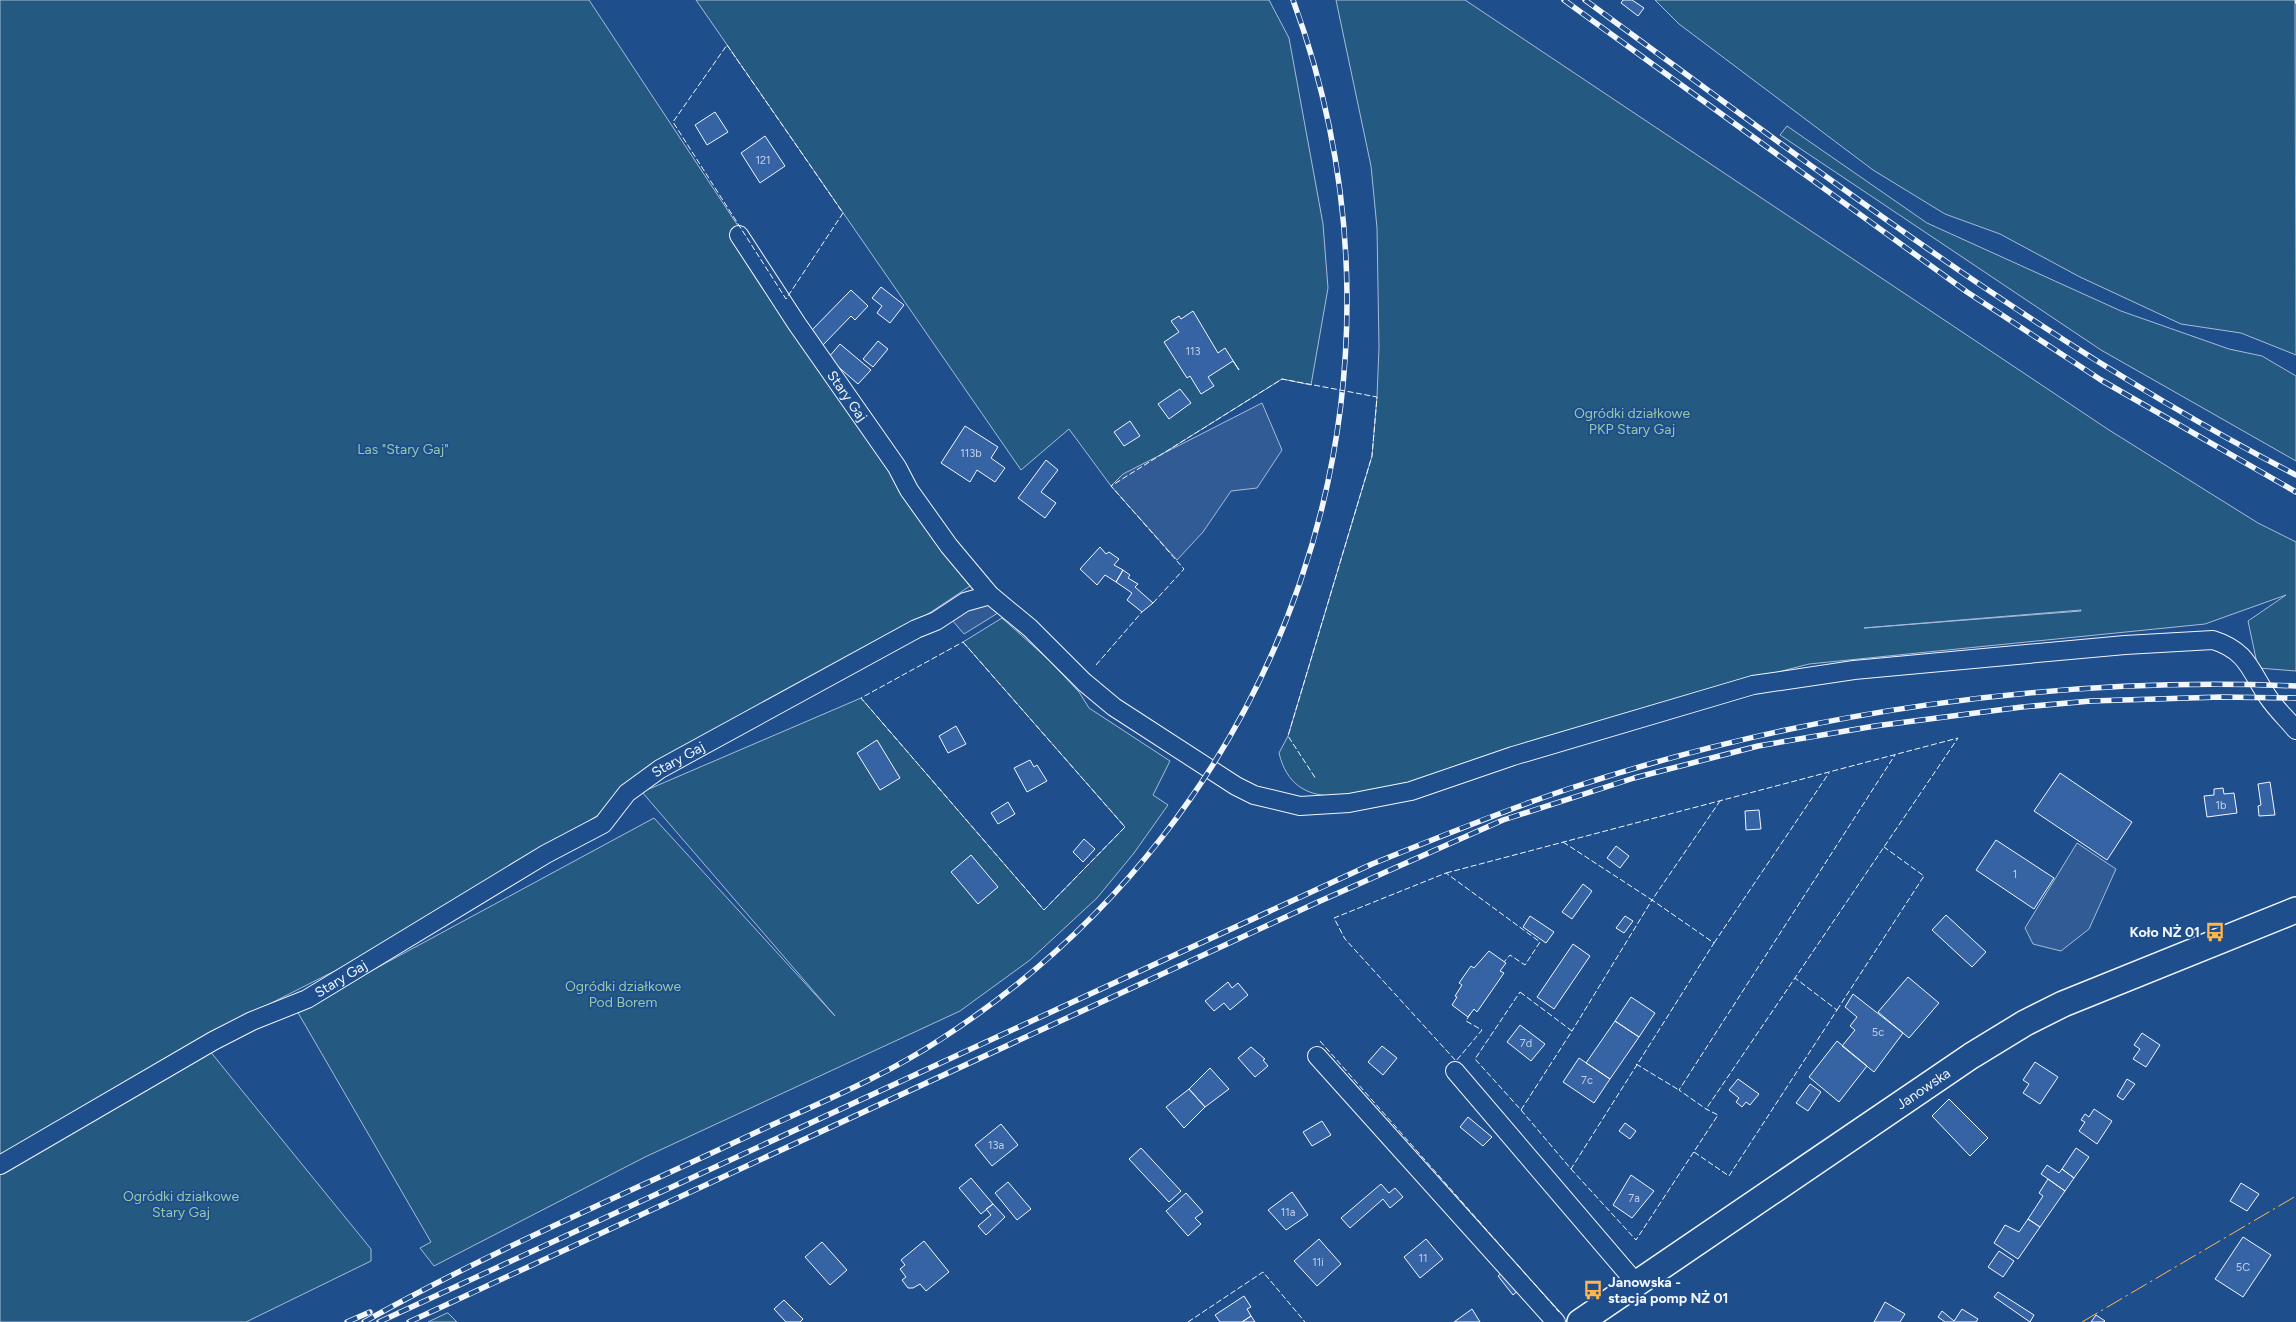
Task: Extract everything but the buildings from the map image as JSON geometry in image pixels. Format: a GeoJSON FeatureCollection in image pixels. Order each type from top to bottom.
{"type":"FeatureCollection","features":[{"type":"Feature","properties":{"kind":"street","name":"Stary Gaj"},"geometry":{"type":"LineString","coordinates":[[0,1165],[212,1041],[252,1021],[307,1000],[546,854],[602,824],[627,793],[660,769],[803,693],[916,629],[936,621],[965,602],[990,595],[956,556],[909,490],[897,468],[797,324],[739,235]]}},
{"type":"Feature","properties":{"kind":"street"},"geometry":{"type":"LineString","coordinates":[[990,595],[1030,628],[1084,682],[1114,707],[1236,786],[1254,795],[1300,806],[1349,803],[1411,790],[1522,754],[1752,685],[1854,670],[2125,645],[2214,640],[2224,643],[2242,655],[2268,697],[2296,730]]}},
{"type":"Feature","properties":{"kind":"street","name":"Janowska"},"geometry":{"type":"LineString","coordinates":[[1589,1320],[1636,1283],[1971,1056],[2024,1023],[2063,1004],[2296,910]]}},
{"type":"Feature","properties":{"kind":"street"},"geometry":{"type":"LineString","coordinates":[[1317,1056],[1556,1322]]}},
{"type":"Feature","properties":{"kind":"street"},"geometry":{"type":"LineString","coordinates":[[1454,1071],[1636,1283]]}},
{"type":"Feature","properties":{"kind":"green space","name":"Las \"Stary Gaj\""},"geometry":{"type":"Polygon","coordinates":[[[0,0],[589,0],[777,285],[943,549],[970,586],[916,622],[378,949],[216,1031],[0,1160],[0,0]]]}},
{"type":"Feature","properties":{"kind":"green space"},"geometry":{"type":"Polygon","coordinates":[[[696,0],[1269,0],[1289,38],[1323,224],[1328,288],[1311,385],[1282,379],[1111,486],[1069,429],[1021,470],[696,0]]]}},
{"type":"Feature","properties":{"kind":"green space","name":"Ogródki działkowe PKP Stary Gaj"},"geometry":{"type":"Polygon","coordinates":[[[1336,0],[1465,0],[2109,430],[2258,523],[2296,542],[2296,671],[2258,668],[2248,621],[2286,595],[2205,624],[1809,664],[1755,678],[1404,784],[1367,792],[1330,796],[1313,793],[1298,786],[1287,773],[1279,753],[1288,736],[1372,456],[1379,347],[1377,228],[1371,166],[1336,0]],[[2081,610],[1864,628],[2081,611],[2081,610]]]}},
{"type":"Feature","properties":{"kind":"green space"},"geometry":{"type":"Polygon","coordinates":[[[1655,0],[2295,0],[2296,355],[2241,333],[2181,324],[2080,277],[2000,234],[1945,214],[1873,170],[1679,24],[1655,0]]]}},
{"type":"Feature","properties":{"kind":"green space"},"geometry":{"type":"Polygon","coordinates":[[[1787,126],[1927,223],[2121,311],[2229,349],[2262,356],[2296,376],[2296,461],[2101,350],[1780,135],[1787,126]]]}},
{"type":"Feature","properties":{"kind":"green space","name":"Ogródki działkowe Pod Borem"},"geometry":{"type":"Polygon","coordinates":[[[1002,618],[1049,660],[1079,692],[1089,708],[1170,761],[1153,795],[1168,805],[1134,853],[1097,898],[1030,960],[960,1011],[645,1157],[434,1266],[420,1248],[431,1242],[297,1011],[654,818],[835,1016],[642,792],[861,698],[1044,910],[1125,827],[963,642],[1002,618]]]}},
{"type":"Feature","properties":{"kind":"green space","name":"Ogródki działkowe Stary Gaj"},"geometry":{"type":"Polygon","coordinates":[[[209,1050],[371,1249],[371,1261],[246,1322],[0,1322],[0,1174],[209,1050]]]}},
{"type":"Feature","properties":{"kind":"green space"},"geometry":{"type":"Polygon","coordinates":[[[447,1313],[457,1322],[428,1322],[447,1313]]]}},
{"type":"Feature","properties":{"kind":"shaded area"},"geometry":{"type":"Polygon","coordinates":[[[1262,403],[1282,450],[1257,488],[1231,491],[1203,532],[1177,560],[1111,486],[1123,474],[1262,403]]]}},
{"type":"Feature","properties":{"kind":"shaded area"},"geometry":{"type":"Polygon","coordinates":[[[990,595],[1006,608],[964,634],[946,613],[990,595]]]}},
{"type":"Feature","properties":{"kind":"shaded area"},"geometry":{"type":"Polygon","coordinates":[[[2077,843],[2116,869],[2089,929],[2061,951],[2033,944],[2025,928],[2077,843]]]}},
{"type":"Feature","properties":{"kind":"railway"},"geometry":{"type":"LineString","coordinates":[[364,1322],[461,1270],[853,1088],[920,1052],[941,1039],[1061,946],[1162,837],[1242,715],[1300,581],[1336,440],[1347,295],[1333,147],[1293,0]]}},
{"type":"Feature","properties":{"kind":"railway"},"geometry":{"type":"LineString","coordinates":[[1564,0],[1967,292],[2101,380],[2296,492]]}},
{"type":"Feature","properties":{"kind":"railway"},"geometry":{"type":"LineString","coordinates":[[1585,0],[1844,190],[2020,311],[2110,369],[2202,424],[2296,475]]}},
{"type":"Feature","properties":{"kind":"railway"},"geometry":{"type":"LineString","coordinates":[[379,1322],[1372,864],[1543,797],[1656,762],[1746,739],[1836,720],[1927,705],[2019,694],[2112,687],[2204,684],[2296,686]]}},
{"type":"Feature","properties":{"kind":"railway"},"geometry":{"type":"LineString","coordinates":[[409,1322],[1318,902],[1503,820],[1634,778],[1758,746],[1875,726],[2022,707],[2091,701],[2221,697],[2296,698]]}},
{"type":"Feature","properties":{"kind":"railway"},"geometry":{"type":"LineString","coordinates":[[347,1322],[370,1312]]}},
{"type":"Feature","properties":{"kind":"fence"},"geometry":{"type":"LineString","coordinates":[[2295,0],[2296,4]]}},
{"type":"Feature","properties":{"kind":"fence"},"geometry":{"type":"LineString","coordinates":[[727,45],[843,213],[786,299],[673,122],[727,45]]}},
{"type":"Feature","properties":{"kind":"fence"},"geometry":{"type":"LineString","coordinates":[[1153,603],[1184,569],[1111,486],[1282,379],[1377,397],[1372,456],[1288,736],[1316,779]]}},
{"type":"Feature","properties":{"kind":"fence"},"geometry":{"type":"LineString","coordinates":[[1096,665],[1142,612]]}},
{"type":"Feature","properties":{"kind":"fence"},"geometry":{"type":"LineString","coordinates":[[963,642],[1125,827],[1044,910],[861,698],[963,642]]}},
{"type":"Feature","properties":{"kind":"fence"},"geometry":{"type":"LineString","coordinates":[[1446,873],[1958,738],[1706,1109]]}},
{"type":"Feature","properties":{"kind":"fence"},"geometry":{"type":"LineString","coordinates":[[1571,1169],[1636,1240],[1718,1115],[1679,1090],[1895,755]]}},
{"type":"Feature","properties":{"kind":"fence"},"geometry":{"type":"LineString","coordinates":[[1714,943],[1829,773]]}},
{"type":"Feature","properties":{"kind":"fence"},"geometry":{"type":"LineString","coordinates":[[1563,842],[1652,900],[1720,801]]}},
{"type":"Feature","properties":{"kind":"fence"},"geometry":{"type":"LineString","coordinates":[[1837,1010],[1924,876],[1884,847]]}},
{"type":"Feature","properties":{"kind":"fence"},"geometry":{"type":"LineString","coordinates":[[1470,1014],[1466,1021],[1482,1030],[1456,1061],[1345,939],[1334,918],[1446,873],[1540,942],[1525,965],[1510,955],[1504,962]]}},
{"type":"Feature","properties":{"kind":"fence"},"geometry":{"type":"LineString","coordinates":[[1521,1110],[1571,1169],[1714,943],[1652,900],[1572,1031]]}},
{"type":"Feature","properties":{"kind":"fence"},"geometry":{"type":"LineString","coordinates":[[1694,1152],[1729,1176],[1837,1010],[1795,978]]}},
{"type":"Feature","properties":{"kind":"fence"},"geometry":{"type":"LineString","coordinates":[[1520,992],[1572,1031],[1521,1110],[1475,1059],[1520,992]]}},
{"type":"Feature","properties":{"kind":"fence"},"geometry":{"type":"LineString","coordinates":[[1320,1041],[1559,1312]]}},
{"type":"Feature","properties":{"kind":"fence"},"geometry":{"type":"LineString","coordinates":[[1636,1064],[1679,1090]]}},
{"type":"Feature","properties":{"kind":"fence"},"geometry":{"type":"LineString","coordinates":[[1188,1322],[1263,1272],[1305,1322]]}},
{"type":"Feature","properties":{"kind":"power"},"geometry":{"type":"LineString","coordinates":[[2082,1322],[2296,1196]]}},
{"type":"Feature","properties":{"kind":"place","name":"Koło NŻ 01"},"geometry":{"type":"Point","coordinates":[2215,932]}},
{"type":"Feature","properties":{"kind":"place","name":"Janowska - stacja pomp NŻ 01"},"geometry":{"type":"Point","coordinates":[1593,1290]}}]}
